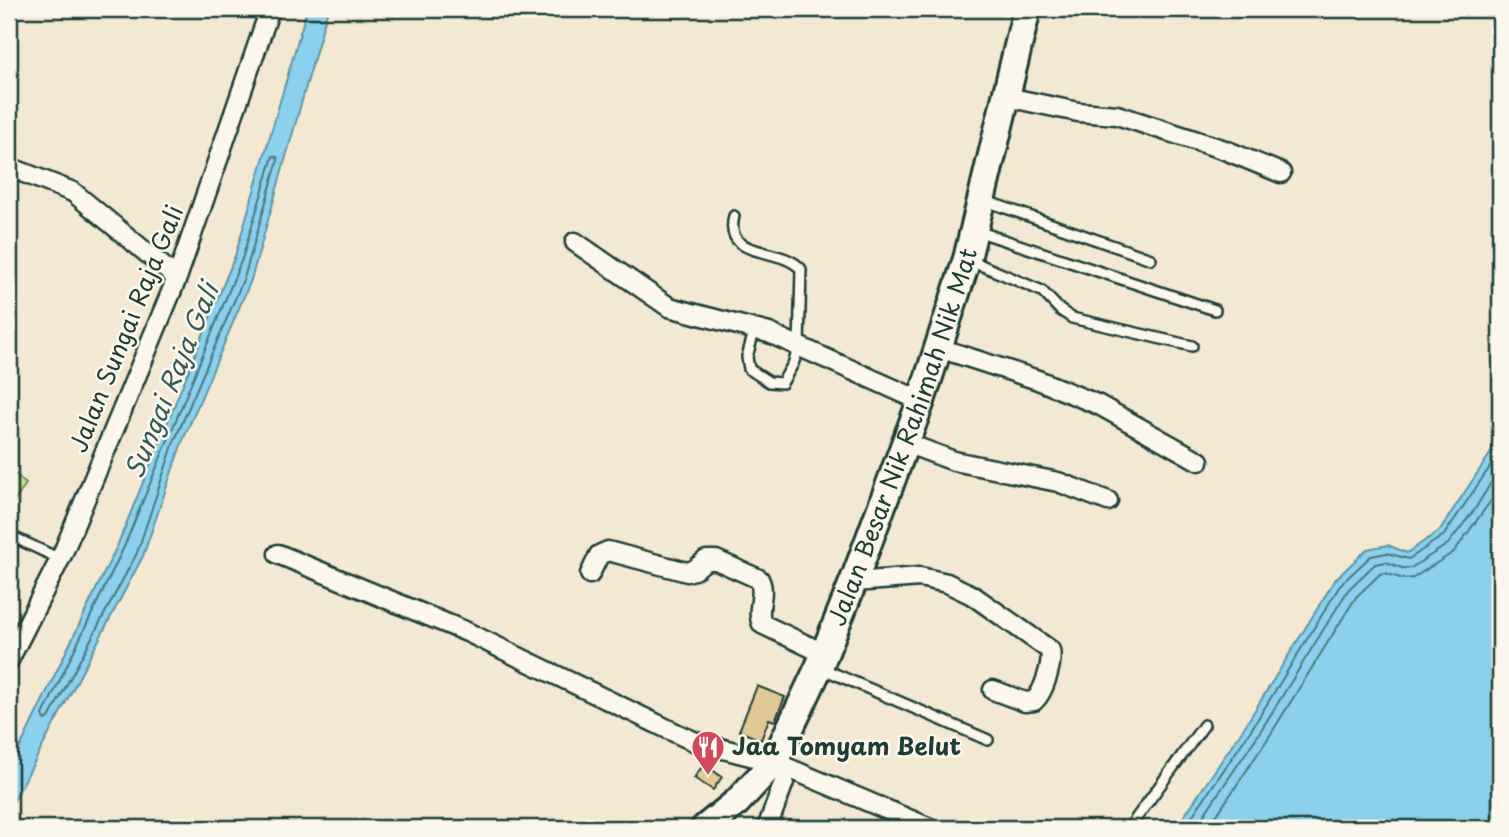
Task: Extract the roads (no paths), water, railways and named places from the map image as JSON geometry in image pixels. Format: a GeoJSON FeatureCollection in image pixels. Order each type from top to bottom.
{"type":"FeatureCollection","features":[{"type":"Feature","properties":{"kind":"street","name":"Jalan Sungai Raja Gali"},"geometry":{"type":"LineString","coordinates":[[9,660],[60,559],[177,278],[270,9]]}},
{"type":"Feature","properties":{"kind":"street","name":"Jalan Besar Nik Rahimah Nik Mat"},"geometry":{"type":"LineString","coordinates":[[705,828],[780,764],[822,661],[921,401],[967,259],[1027,9]]}},
{"type":"Feature","properties":{"kind":"street"},"geometry":{"type":"LineString","coordinates":[[1007,97],[1078,112],[1117,116],[1225,150],[1281,173]]}},
{"type":"Feature","properties":{"kind":"street"},"geometry":{"type":"LineString","coordinates":[[9,167],[73,192],[177,278]]}},
{"type":"Feature","properties":{"kind":"street"},"geometry":{"type":"LineString","coordinates":[[575,242],[668,307],[755,328],[921,401]]}},
{"type":"Feature","properties":{"kind":"street"},"geometry":{"type":"LineString","coordinates":[[939,348],[1038,380],[1099,405],[1199,461]]}},
{"type":"Feature","properties":{"kind":"street"},"geometry":{"type":"LineString","coordinates":[[905,443],[959,462],[1058,482],[1108,501]]}},
{"type":"Feature","properties":{"kind":"street"},"geometry":{"type":"LineString","coordinates":[[590,574],[599,555],[608,551],[687,572],[706,560],[716,560],[759,579],[763,593],[759,611],[762,624],[822,661]]}},
{"type":"Feature","properties":{"kind":"street"},"geometry":{"type":"LineString","coordinates":[[278,554],[467,632],[680,736],[780,764],[930,828]]}},
{"type":"Feature","properties":{"kind":"street"},"geometry":{"type":"LineString","coordinates":[[853,582],[920,577],[947,583],[972,595],[1050,650],[1051,659],[1040,694],[1034,701],[1025,702],[993,690]]}},
{"type":"Feature","properties":{"kind":"street"},"geometry":{"type":"LineString","coordinates":[[767,828],[784,782],[780,764]]}},
{"type":"Feature","properties":{"kind":"lane"},"geometry":{"type":"LineString","coordinates":[[981,199],[1151,259]]}},
{"type":"Feature","properties":{"kind":"lane"},"geometry":{"type":"LineString","coordinates":[[734,216],[731,230],[733,237],[743,245],[788,259],[801,269],[799,347],[782,383],[769,382],[749,369],[747,357],[755,328]]}},
{"type":"Feature","properties":{"kind":"lane"},"geometry":{"type":"LineString","coordinates":[[975,230],[1215,310]]}},
{"type":"Feature","properties":{"kind":"lane"},"geometry":{"type":"LineString","coordinates":[[967,259],[1042,291],[1072,318],[1192,346]]}},
{"type":"Feature","properties":{"kind":"lane"},"geometry":{"type":"LineString","coordinates":[[9,535],[60,559]]}},
{"type":"Feature","properties":{"kind":"lane"},"geometry":{"type":"LineString","coordinates":[[822,661],[988,740]]}},
{"type":"Feature","properties":{"kind":"lane"},"geometry":{"type":"LineString","coordinates":[[1129,828],[1204,725]]}},
{"type":"Feature","properties":{"kind":"water"},"geometry":{"type":"Polygon","coordinates":[[[307,9],[328,9],[251,280],[181,445],[143,556],[9,810],[9,770],[118,544],[235,256],[307,9]]]}},
{"type":"Feature","properties":{"kind":"water"},"geometry":{"type":"Polygon","coordinates":[[[1500,439],[1500,828],[1176,828],[1245,726],[1335,580],[1367,549],[1388,545],[1407,553],[1439,531],[1500,439]]]}},
{"type":"Feature","properties":{"kind":"place","name":"Jaa Tomyam Belut"},"geometry":{"type":"Point","coordinates":[708,777]}},
{"type":"Feature","properties":{"kind":"water label","name":"Sungai Raja Gali"},"geometry":{"type":"Point","coordinates":[172,381]}}]}
